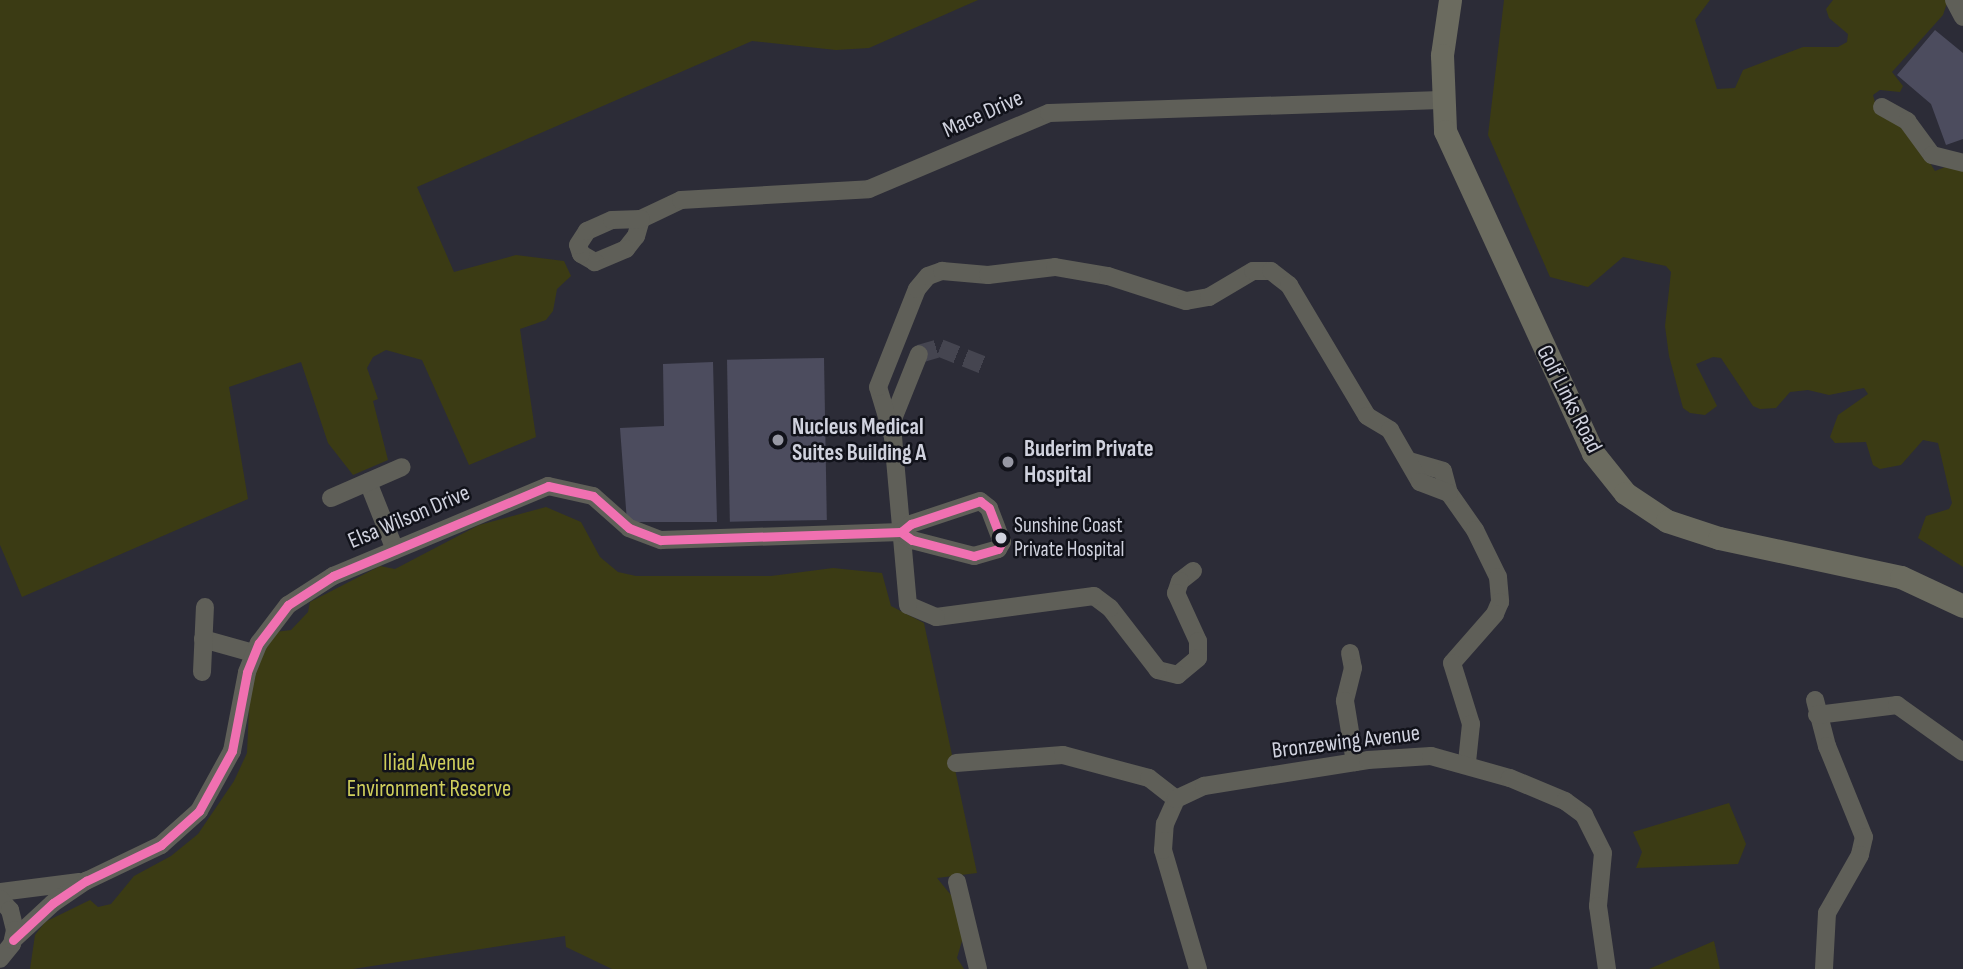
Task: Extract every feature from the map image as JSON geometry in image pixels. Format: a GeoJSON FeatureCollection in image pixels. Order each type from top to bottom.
{"type":"FeatureCollection","features":[{"type":"Feature","properties":{"kind":"main road","name":"Golf Links Road"},"geometry":{"type":"LineString","coordinates":[[1450,0],[1441,100],[1445,131],[1492,240],[1593,453],[1625,492],[1667,521],[1719,538],[1901,576],[1963,606]]}},
{"type":"Feature","properties":{"kind":"street"},"geometry":{"type":"LineString","coordinates":[[1954,0],[1963,16]]}},
{"type":"Feature","properties":{"kind":"street","name":"Mace Drive"},"geometry":{"type":"LineString","coordinates":[[641,219],[681,200],[869,189],[1049,113],[1441,100]]}},
{"type":"Feature","properties":{"kind":"street"},"geometry":{"type":"LineString","coordinates":[[1882,107],[1908,121],[1926,150],[1947,162],[1963,163]]}},
{"type":"Feature","properties":{"kind":"street"},"geometry":{"type":"LineString","coordinates":[[1193,571],[1180,581],[1177,593],[1198,641],[1198,658],[1186,672],[1171,675],[1152,665],[1110,608],[1094,596],[942,617],[914,611],[906,599],[891,424],[880,396],[880,379],[917,289],[933,273],[988,275],[1068,268],[1186,301],[1209,296],[1248,273],[1265,269],[1289,285],[1363,411],[1390,430],[1409,461],[1440,467],[1449,493],[1493,562],[1501,596],[1495,614],[1453,660],[1456,682],[1471,724],[1466,763]]}},
{"type":"Feature","properties":{"kind":"street"},"geometry":{"type":"LineString","coordinates":[[891,424],[911,366],[919,354]]}},
{"type":"Feature","properties":{"kind":"street"},"geometry":{"type":"LineString","coordinates":[[331,498],[402,467]]}},
{"type":"Feature","properties":{"kind":"street"},"geometry":{"type":"LineString","coordinates":[[368,482],[395,550]]}},
{"type":"Feature","properties":{"kind":"street","name":"Elsa Wilson Drive"},"geometry":{"type":"LineString","coordinates":[[0,959],[40,912],[86,881],[160,845],[199,811],[232,751],[253,653],[273,622],[299,596],[395,550],[543,487],[593,496],[629,528],[661,540],[901,532],[911,524],[980,501],[989,508],[1002,542],[998,549],[974,556],[912,540],[901,532]]}},
{"type":"Feature","properties":{"kind":"street"},"geometry":{"type":"LineString","coordinates":[[202,672],[205,607]]}},
{"type":"Feature","properties":{"kind":"street"},"geometry":{"type":"LineString","coordinates":[[203,639],[253,653]]}},
{"type":"Feature","properties":{"kind":"street"},"geometry":{"type":"LineString","coordinates":[[1350,653],[1353,668],[1345,701],[1355,762]]}},
{"type":"Feature","properties":{"kind":"street"},"geometry":{"type":"LineString","coordinates":[[1824,969],[1827,913],[1860,855],[1864,836],[1816,707],[1897,705],[1963,752]]}},
{"type":"Feature","properties":{"kind":"street"},"geometry":{"type":"LineString","coordinates":[[956,762],[1063,755],[1149,778],[1176,799],[1165,824],[1163,850],[1198,969]]}},
{"type":"Feature","properties":{"kind":"street","name":"Bronzewing Avenue"},"geometry":{"type":"LineString","coordinates":[[1176,799],[1204,786],[1355,762],[1431,756],[1466,763],[1564,801],[1591,824],[1603,853],[1598,906],[1607,969]]}},
{"type":"Feature","properties":{"kind":"street","name":"Elsa Wilson Drive"},"geometry":{"type":"LineString","coordinates":[[0,892],[86,881]]}},
{"type":"Feature","properties":{"kind":"street"},"geometry":{"type":"LineString","coordinates":[[957,882],[978,969]]}},
{"type":"Feature","properties":{"kind":"street"},"geometry":{"type":"LineString","coordinates":[[0,899],[13,916],[12,969]]}},
{"type":"Feature","properties":{"kind":"green space"},"geometry":{"type":"Polygon","coordinates":[[[0,0],[978,0],[869,48],[836,50],[752,41],[417,187],[454,272],[516,255],[564,261],[571,276],[557,289],[553,311],[546,320],[520,329],[536,437],[469,465],[422,360],[386,350],[373,357],[367,368],[378,399],[373,401],[388,460],[353,475],[328,443],[301,362],[229,387],[248,499],[22,597],[0,545],[0,0]]]}},
{"type":"Feature","properties":{"kind":"green space"},"geometry":{"type":"Polygon","coordinates":[[[1504,0],[1710,0],[1695,20],[1717,89],[1735,88],[1743,70],[1803,47],[1838,47],[1847,42],[1848,34],[1829,18],[1826,9],[1833,0],[1948,0],[1943,15],[1892,72],[1903,86],[1900,92],[1880,90],[1873,95],[1876,106],[1909,129],[1935,171],[1963,160],[1963,567],[1918,538],[1926,516],[1949,509],[1952,503],[1938,443],[1923,440],[1901,465],[1880,469],[1873,465],[1866,442],[1835,443],[1830,437],[1838,415],[1868,394],[1864,388],[1829,395],[1808,390],[1790,392],[1776,408],[1760,409],[1753,406],[1721,358],[1713,357],[1696,364],[1717,406],[1705,415],[1690,413],[1683,408],[1669,356],[1665,326],[1671,272],[1666,266],[1623,257],[1588,287],[1550,277],[1488,135],[1504,0]]]}},
{"type":"Feature","properties":{"kind":"green space","name":"Iliad Avenue Environment Reserve"},"geometry":{"type":"Polygon","coordinates":[[[546,507],[581,522],[600,557],[618,572],[636,576],[771,576],[833,568],[882,573],[891,606],[924,623],[977,873],[937,878],[960,906],[964,934],[957,958],[964,969],[612,969],[566,947],[565,936],[353,969],[30,969],[35,935],[45,922],[90,900],[98,907],[111,904],[134,876],[171,856],[198,834],[234,781],[247,753],[250,686],[257,660],[275,632],[291,630],[308,612],[310,602],[380,566],[395,569],[479,525],[546,507]]]}},
{"type":"Feature","properties":{"kind":"green space"},"geometry":{"type":"Polygon","coordinates":[[[1729,803],[1746,844],[1738,864],[1636,868],[1642,852],[1633,832],[1729,803]]]}},
{"type":"Feature","properties":{"kind":"green space"},"geometry":{"type":"Polygon","coordinates":[[[1714,941],[1720,969],[1649,969],[1714,941]]]}},
{"type":"Feature","properties":{"kind":"building"},"geometry":{"type":"Polygon","coordinates":[[[1935,30],[1963,53],[1963,139],[1946,145],[1931,104],[1897,75],[1935,30]]]}},
{"type":"Feature","properties":{"kind":"building","name":"Nucleus Medical Suites Building A"},"geometry":{"type":"Polygon","coordinates":[[[824,358],[827,520],[730,522],[727,360],[824,358]]]}},
{"type":"Feature","properties":{"kind":"building"},"geometry":{"type":"Polygon","coordinates":[[[713,362],[717,522],[627,522],[620,428],[664,426],[663,364],[713,362]]]}},
{"type":"Feature","properties":{"kind":"tunnel"},"geometry":{"type":"LineString","coordinates":[[919,354],[940,348],[988,367]]}},
{"type":"Feature","properties":{"kind":"transit line"},"geometry":{"type":"LineString","coordinates":[[13,940],[53,903],[86,881],[161,845],[199,811],[232,751],[247,672],[259,643],[288,605],[333,576],[548,486],[593,496],[629,528],[661,540],[901,532]]}},
{"type":"Feature","properties":{"kind":"transit line"},"geometry":{"type":"LineString","coordinates":[[980,501],[989,508],[1002,542],[998,549],[974,556],[912,540],[901,532],[911,524],[980,501]]}},
{"type":"Feature","properties":{"kind":"place","name":"Nucleus Medical Suites Building A"},"geometry":{"type":"Point","coordinates":[778,440]}},
{"type":"Feature","properties":{"kind":"place","name":"Buderim Private Hospital"},"geometry":{"type":"Point","coordinates":[1008,462]}},
{"type":"Feature","properties":{"kind":"place","name":"Sunshine Coast Private Hospital"},"geometry":{"type":"Point","coordinates":[1001,538]}}]}
